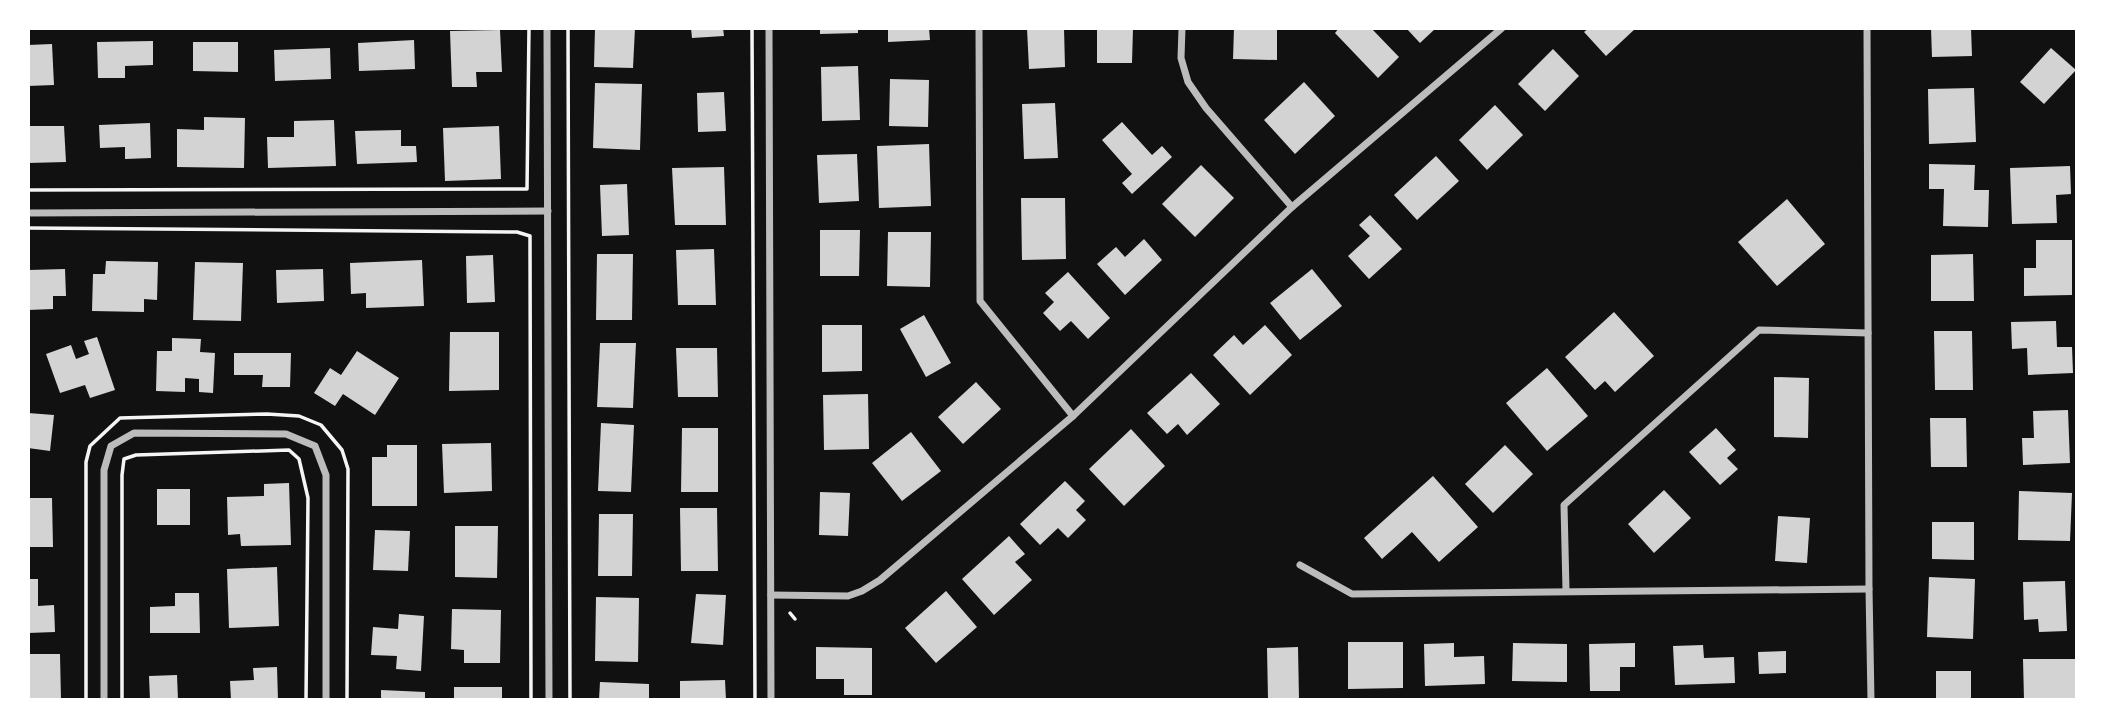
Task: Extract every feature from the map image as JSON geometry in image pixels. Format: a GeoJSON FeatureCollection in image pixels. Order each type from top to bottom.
{"type":"FeatureCollection","features":[{"type":"Feature","properties":{"kind":"street"},"geometry":{"type":"LineString","coordinates":[[769,28],[771,700]]}},
{"type":"Feature","properties":{"kind":"street"},"geometry":{"type":"LineString","coordinates":[[979,28],[980,301],[1073,416]]}},
{"type":"Feature","properties":{"kind":"street"},"geometry":{"type":"LineString","coordinates":[[1182,28],[1181,58],[1188,82],[1206,108],[1292,207]]}},
{"type":"Feature","properties":{"kind":"street"},"geometry":{"type":"LineString","coordinates":[[771,595],[848,596],[880,580],[1073,416],[1292,207],[1502,28]]}},
{"type":"Feature","properties":{"kind":"street"},"geometry":{"type":"LineString","coordinates":[[1867,28],[1871,700]]}},
{"type":"Feature","properties":{"kind":"street"},"geometry":{"type":"LineString","coordinates":[[547,31],[550,700]]}},
{"type":"Feature","properties":{"kind":"street"},"geometry":{"type":"LineString","coordinates":[[28,213],[548,211]]}},
{"type":"Feature","properties":{"kind":"street"},"geometry":{"type":"LineString","coordinates":[[1566,590],[1564,505],[1759,330],[1868,333]]}},
{"type":"Feature","properties":{"kind":"street"},"geometry":{"type":"LineString","coordinates":[[104,700],[104,470],[111,446],[134,433],[148,433],[286,434],[314,446],[326,475],[326,700]]}},
{"type":"Feature","properties":{"kind":"street"},"geometry":{"type":"LineString","coordinates":[[1300,565],[1352,594],[1869,589]]}},
{"type":"Feature","properties":{"kind":"path"},"geometry":{"type":"LineString","coordinates":[[28,190],[527,189],[529,28]]}},
{"type":"Feature","properties":{"kind":"path"},"geometry":{"type":"LineString","coordinates":[[568,28],[570,700]]}},
{"type":"Feature","properties":{"kind":"path"},"geometry":{"type":"LineString","coordinates":[[752,28],[755,700]]}},
{"type":"Feature","properties":{"kind":"path"},"geometry":{"type":"LineString","coordinates":[[28,228],[517,232],[530,236],[531,700]]}},
{"type":"Feature","properties":{"kind":"path"},"geometry":{"type":"LineString","coordinates":[[86,700],[86,462],[90,446],[120,418],[267,414],[299,416],[321,425],[342,450],[348,468],[347,700]]}},
{"type":"Feature","properties":{"kind":"path"},"geometry":{"type":"LineString","coordinates":[[122,700],[124,460],[136,455],[289,450],[299,460],[308,498],[306,700]]}},
{"type":"Feature","properties":{"kind":"path"},"geometry":{"type":"LineString","coordinates":[[790,613],[795,618]]}},
{"type":"Feature","properties":{"kind":"building"},"geometry":{"type":"Polygon","coordinates":[[[595,28],[635,28],[633,68],[594,67],[595,28]]]}},
{"type":"Feature","properties":{"kind":"building"},"geometry":{"type":"Polygon","coordinates":[[[691,28],[723,28],[724,36],[692,38],[691,28]]]}},
{"type":"Feature","properties":{"kind":"building"},"geometry":{"type":"Polygon","coordinates":[[[820,28],[858,28],[858,33],[820,34],[820,28]]]}},
{"type":"Feature","properties":{"kind":"building"},"geometry":{"type":"Polygon","coordinates":[[[888,28],[929,28],[930,40],[888,42],[888,28]]]}},
{"type":"Feature","properties":{"kind":"building"},"geometry":{"type":"Polygon","coordinates":[[[1027,28],[1064,28],[1065,67],[1029,69],[1027,28]]]}},
{"type":"Feature","properties":{"kind":"building"},"geometry":{"type":"Polygon","coordinates":[[[1097,28],[1133,28],[1132,63],[1097,63],[1097,28]]]}},
{"type":"Feature","properties":{"kind":"building"},"geometry":{"type":"Polygon","coordinates":[[[1234,28],[1277,28],[1277,60],[1233,59],[1234,28]]]}},
{"type":"Feature","properties":{"kind":"building"},"geometry":{"type":"Polygon","coordinates":[[[1339,28],[1371,28],[1399,57],[1378,78],[1335,33],[1339,28]]]}},
{"type":"Feature","properties":{"kind":"building"},"geometry":{"type":"Polygon","coordinates":[[[1406,28],[1436,28],[1420,43],[1406,28]]]}},
{"type":"Feature","properties":{"kind":"building"},"geometry":{"type":"Polygon","coordinates":[[[1589,28],[1636,28],[1606,56],[1584,32],[1589,28]]]}},
{"type":"Feature","properties":{"kind":"building"},"geometry":{"type":"Polygon","coordinates":[[[1931,28],[1971,28],[1972,56],[1932,57],[1931,28]]]}},
{"type":"Feature","properties":{"kind":"building"},"geometry":{"type":"Polygon","coordinates":[[[500,30],[502,72],[476,72],[477,87],[452,87],[450,31],[500,30]]]}},
{"type":"Feature","properties":{"kind":"building"},"geometry":{"type":"Polygon","coordinates":[[[414,40],[415,69],[359,71],[358,43],[414,40]]]}},
{"type":"Feature","properties":{"kind":"building"},"geometry":{"type":"Polygon","coordinates":[[[153,41],[153,65],[125,66],[125,78],[98,78],[97,42],[153,41]]]}},
{"type":"Feature","properties":{"kind":"building"},"geometry":{"type":"Polygon","coordinates":[[[193,42],[238,42],[238,72],[193,71],[193,42]]]}},
{"type":"Feature","properties":{"kind":"building"},"geometry":{"type":"Polygon","coordinates":[[[52,44],[54,85],[28,86],[28,45],[52,44]]]}},
{"type":"Feature","properties":{"kind":"building"},"geometry":{"type":"Polygon","coordinates":[[[330,48],[331,79],[275,81],[274,50],[330,48]]]}},
{"type":"Feature","properties":{"kind":"building"},"geometry":{"type":"Polygon","coordinates":[[[2051,48],[2076,70],[2044,104],[2020,82],[2051,48]]]}},
{"type":"Feature","properties":{"kind":"building"},"geometry":{"type":"Polygon","coordinates":[[[1553,49],[1579,76],[1545,111],[1518,84],[1553,49]]]}},
{"type":"Feature","properties":{"kind":"building"},"geometry":{"type":"Polygon","coordinates":[[[858,66],[860,120],[822,121],[821,67],[858,66]]]}},
{"type":"Feature","properties":{"kind":"building"},"geometry":{"type":"Polygon","coordinates":[[[890,79],[929,80],[928,127],[889,126],[890,79]]]}},
{"type":"Feature","properties":{"kind":"building"},"geometry":{"type":"Polygon","coordinates":[[[1304,82],[1335,116],[1295,154],[1264,120],[1304,82]]]}},
{"type":"Feature","properties":{"kind":"building"},"geometry":{"type":"Polygon","coordinates":[[[595,83],[642,84],[640,150],[593,148],[595,83]]]}},
{"type":"Feature","properties":{"kind":"building"},"geometry":{"type":"Polygon","coordinates":[[[1974,88],[1976,142],[1929,144],[1928,89],[1974,88]]]}},
{"type":"Feature","properties":{"kind":"building"},"geometry":{"type":"Polygon","coordinates":[[[724,92],[726,131],[698,132],[697,93],[724,92]]]}},
{"type":"Feature","properties":{"kind":"building"},"geometry":{"type":"Polygon","coordinates":[[[1055,103],[1058,158],[1024,159],[1022,104],[1055,103]]]}},
{"type":"Feature","properties":{"kind":"building"},"geometry":{"type":"Polygon","coordinates":[[[1495,105],[1523,135],[1487,170],[1459,140],[1495,105]]]}},
{"type":"Feature","properties":{"kind":"building"},"geometry":{"type":"Polygon","coordinates":[[[204,117],[245,118],[244,168],[177,167],[177,129],[204,130],[204,117]]]}},
{"type":"Feature","properties":{"kind":"building"},"geometry":{"type":"Polygon","coordinates":[[[334,120],[336,166],[268,168],[267,137],[294,137],[294,121],[334,120]]]}},
{"type":"Feature","properties":{"kind":"building"},"geometry":{"type":"Polygon","coordinates":[[[1122,122],[1152,155],[1162,146],[1172,157],[1132,194],[1122,183],[1132,174],[1102,140],[1122,122]]]}},
{"type":"Feature","properties":{"kind":"building"},"geometry":{"type":"Polygon","coordinates":[[[150,123],[151,158],[125,159],[125,147],[100,148],[99,125],[150,123]]]}},
{"type":"Feature","properties":{"kind":"building"},"geometry":{"type":"Polygon","coordinates":[[[28,126],[64,126],[66,162],[28,163],[28,126]]]}},
{"type":"Feature","properties":{"kind":"building"},"geometry":{"type":"Polygon","coordinates":[[[499,126],[501,179],[445,181],[443,128],[499,126]]]}},
{"type":"Feature","properties":{"kind":"building"},"geometry":{"type":"Polygon","coordinates":[[[401,130],[401,146],[416,146],[417,162],[357,164],[355,131],[401,130]]]}},
{"type":"Feature","properties":{"kind":"building"},"geometry":{"type":"Polygon","coordinates":[[[929,144],[931,206],[879,208],[877,146],[929,144]]]}},
{"type":"Feature","properties":{"kind":"building"},"geometry":{"type":"Polygon","coordinates":[[[857,154],[859,201],[819,203],[817,155],[857,154]]]}},
{"type":"Feature","properties":{"kind":"building"},"geometry":{"type":"Polygon","coordinates":[[[1436,156],[1459,181],[1417,220],[1394,195],[1436,156]]]}},
{"type":"Feature","properties":{"kind":"building"},"geometry":{"type":"Polygon","coordinates":[[[1929,164],[1975,165],[1974,190],[1989,190],[1988,227],[1943,226],[1944,189],[1929,189],[1929,164]]]}},
{"type":"Feature","properties":{"kind":"building"},"geometry":{"type":"Polygon","coordinates":[[[1201,165],[1234,198],[1195,237],[1162,204],[1201,165]]]}},
{"type":"Feature","properties":{"kind":"building"},"geometry":{"type":"Polygon","coordinates":[[[2070,166],[2071,194],[2056,195],[2057,223],[2012,224],[2010,168],[2070,166]]]}},
{"type":"Feature","properties":{"kind":"building"},"geometry":{"type":"Polygon","coordinates":[[[724,167],[726,225],[675,225],[672,168],[724,167]]]}},
{"type":"Feature","properties":{"kind":"building"},"geometry":{"type":"Polygon","coordinates":[[[627,184],[629,235],[602,236],[600,185],[627,184]]]}},
{"type":"Feature","properties":{"kind":"building"},"geometry":{"type":"Polygon","coordinates":[[[1021,198],[1065,198],[1066,259],[1022,260],[1021,198]]]}},
{"type":"Feature","properties":{"kind":"building"},"geometry":{"type":"Polygon","coordinates":[[[1787,199],[1825,244],[1777,286],[1738,242],[1787,199]]]}},
{"type":"Feature","properties":{"kind":"building"},"geometry":{"type":"Polygon","coordinates":[[[1370,215],[1402,249],[1369,279],[1348,256],[1370,236],[1359,225],[1370,215]]]}},
{"type":"Feature","properties":{"kind":"building"},"geometry":{"type":"Polygon","coordinates":[[[820,230],[860,230],[859,276],[820,276],[820,230]]]}},
{"type":"Feature","properties":{"kind":"building"},"geometry":{"type":"Polygon","coordinates":[[[888,232],[931,232],[930,287],[887,286],[888,232]]]}},
{"type":"Feature","properties":{"kind":"building"},"geometry":{"type":"Polygon","coordinates":[[[1144,239],[1162,260],[1125,295],[1097,264],[1116,247],[1125,257],[1144,239]]]}},
{"type":"Feature","properties":{"kind":"building"},"geometry":{"type":"Polygon","coordinates":[[[2036,240],[2072,240],[2072,295],[2024,296],[2024,268],[2036,268],[2036,240]]]}},
{"type":"Feature","properties":{"kind":"building"},"geometry":{"type":"Polygon","coordinates":[[[714,249],[716,305],[678,305],[676,250],[714,249]]]}},
{"type":"Feature","properties":{"kind":"building"},"geometry":{"type":"Polygon","coordinates":[[[597,254],[633,254],[632,320],[596,320],[597,254]]]}},
{"type":"Feature","properties":{"kind":"building"},"geometry":{"type":"Polygon","coordinates":[[[1973,254],[1974,301],[1931,301],[1931,255],[1973,254]]]}},
{"type":"Feature","properties":{"kind":"building"},"geometry":{"type":"Polygon","coordinates":[[[493,255],[495,302],[467,303],[466,256],[493,255]]]}},
{"type":"Feature","properties":{"kind":"building"},"geometry":{"type":"Polygon","coordinates":[[[422,260],[424,306],[366,308],[366,293],[351,294],[350,263],[422,260]]]}},
{"type":"Feature","properties":{"kind":"building"},"geometry":{"type":"Polygon","coordinates":[[[106,261],[158,262],[157,300],[144,299],[144,312],[92,311],[93,274],[105,274],[106,261]]]}},
{"type":"Feature","properties":{"kind":"building"},"geometry":{"type":"Polygon","coordinates":[[[195,262],[243,263],[241,321],[193,320],[195,262]]]}},
{"type":"Feature","properties":{"kind":"building"},"geometry":{"type":"Polygon","coordinates":[[[65,269],[66,296],[53,296],[53,309],[28,310],[28,270],[65,269]]]}},
{"type":"Feature","properties":{"kind":"building"},"geometry":{"type":"Polygon","coordinates":[[[323,269],[324,301],[277,303],[276,270],[323,269]]]}},
{"type":"Feature","properties":{"kind":"building"},"geometry":{"type":"Polygon","coordinates":[[[1312,269],[1342,306],[1300,340],[1270,303],[1312,269]]]}},
{"type":"Feature","properties":{"kind":"building"},"geometry":{"type":"Polygon","coordinates":[[[1068,272],[1110,318],[1088,339],[1071,321],[1060,331],[1043,313],[1054,302],[1045,293],[1068,272]]]}},
{"type":"Feature","properties":{"kind":"building"},"geometry":{"type":"Polygon","coordinates":[[[1614,312],[1654,356],[1615,392],[1605,381],[1595,390],[1565,357],[1614,312]]]}},
{"type":"Feature","properties":{"kind":"building"},"geometry":{"type":"Polygon","coordinates":[[[924,315],[951,363],[926,377],[900,329],[924,315]]]}},
{"type":"Feature","properties":{"kind":"building"},"geometry":{"type":"Polygon","coordinates":[[[2056,321],[2057,347],[2072,347],[2073,373],[2028,375],[2027,348],[2012,349],[2011,322],[2056,321]]]}},
{"type":"Feature","properties":{"kind":"building"},"geometry":{"type":"Polygon","coordinates":[[[822,325],[862,325],[862,371],[822,372],[822,325]]]}},
{"type":"Feature","properties":{"kind":"building"},"geometry":{"type":"Polygon","coordinates":[[[1265,325],[1292,355],[1250,395],[1213,355],[1234,335],[1243,345],[1265,325]]]}},
{"type":"Feature","properties":{"kind":"building"},"geometry":{"type":"Polygon","coordinates":[[[1934,331],[1972,331],[1973,390],[1935,390],[1934,331]]]}},
{"type":"Feature","properties":{"kind":"building"},"geometry":{"type":"Polygon","coordinates":[[[450,332],[499,332],[499,390],[449,391],[450,332]]]}},
{"type":"Feature","properties":{"kind":"building"},"geometry":{"type":"Polygon","coordinates":[[[97,337],[115,390],[90,398],[85,385],[60,393],[46,354],[71,345],[76,359],[89,354],[84,341],[97,337]]]}},
{"type":"Feature","properties":{"kind":"building"},"geometry":{"type":"Polygon","coordinates":[[[172,338],[201,339],[200,352],[215,353],[213,393],[199,392],[199,379],[185,378],[185,392],[156,391],[157,351],[172,351],[172,338]]]}},
{"type":"Feature","properties":{"kind":"building"},"geometry":{"type":"Polygon","coordinates":[[[600,343],[636,343],[633,408],[597,407],[600,343]]]}},
{"type":"Feature","properties":{"kind":"building"},"geometry":{"type":"Polygon","coordinates":[[[676,348],[717,348],[718,397],[678,397],[676,348]]]}},
{"type":"Feature","properties":{"kind":"building"},"geometry":{"type":"Polygon","coordinates":[[[357,351],[399,378],[375,415],[343,394],[335,406],[314,393],[330,368],[341,375],[357,351]]]}},
{"type":"Feature","properties":{"kind":"building"},"geometry":{"type":"Polygon","coordinates":[[[234,353],[291,353],[290,387],[262,387],[263,375],[234,375],[234,353]]]}},
{"type":"Feature","properties":{"kind":"building"},"geometry":{"type":"Polygon","coordinates":[[[1547,368],[1588,416],[1547,451],[1506,403],[1547,368]]]}},
{"type":"Feature","properties":{"kind":"building"},"geometry":{"type":"Polygon","coordinates":[[[1191,373],[1220,404],[1187,435],[1178,424],[1167,434],[1147,413],[1191,373]]]}},
{"type":"Feature","properties":{"kind":"building"},"geometry":{"type":"Polygon","coordinates":[[[1774,377],[1809,378],[1808,438],[1774,437],[1774,377]]]}},
{"type":"Feature","properties":{"kind":"building"},"geometry":{"type":"Polygon","coordinates":[[[976,382],[1001,409],[963,444],[938,417],[976,382]]]}},
{"type":"Feature","properties":{"kind":"building"},"geometry":{"type":"Polygon","coordinates":[[[868,394],[869,449],[824,450],[823,395],[868,394]]]}},
{"type":"Feature","properties":{"kind":"building"},"geometry":{"type":"Polygon","coordinates":[[[2068,410],[2070,463],[2023,465],[2022,438],[2034,438],[2033,411],[2068,410]]]}},
{"type":"Feature","properties":{"kind":"building"},"geometry":{"type":"Polygon","coordinates":[[[28,413],[54,415],[50,451],[28,448],[28,413]]]}},
{"type":"Feature","properties":{"kind":"building"},"geometry":{"type":"Polygon","coordinates":[[[1930,418],[1966,418],[1967,467],[1931,467],[1930,418]]]}},
{"type":"Feature","properties":{"kind":"building"},"geometry":{"type":"Polygon","coordinates":[[[601,423],[634,425],[631,492],[598,491],[601,423]]]}},
{"type":"Feature","properties":{"kind":"building"},"geometry":{"type":"Polygon","coordinates":[[[682,428],[718,428],[718,492],[681,492],[682,428]]]}},
{"type":"Feature","properties":{"kind":"building"},"geometry":{"type":"Polygon","coordinates":[[[1716,428],[1736,450],[1727,458],[1738,469],[1720,485],[1689,452],[1716,428]]]}},
{"type":"Feature","properties":{"kind":"building"},"geometry":{"type":"Polygon","coordinates":[[[1131,429],[1165,466],[1124,506],[1089,469],[1131,429]]]}},
{"type":"Feature","properties":{"kind":"building"},"geometry":{"type":"Polygon","coordinates":[[[911,432],[941,471],[902,501],[872,463],[911,432]]]}},
{"type":"Feature","properties":{"kind":"building"},"geometry":{"type":"Polygon","coordinates":[[[491,443],[492,491],[444,493],[442,444],[491,443]]]}},
{"type":"Feature","properties":{"kind":"building"},"geometry":{"type":"Polygon","coordinates":[[[387,445],[417,445],[417,506],[372,506],[372,457],[387,457],[387,445]]]}},
{"type":"Feature","properties":{"kind":"building"},"geometry":{"type":"Polygon","coordinates":[[[1505,445],[1533,474],[1493,513],[1465,484],[1505,445]]]}},
{"type":"Feature","properties":{"kind":"building"},"geometry":{"type":"Polygon","coordinates":[[[1433,476],[1478,527],[1439,562],[1412,532],[1382,559],[1364,538],[1433,476]]]}},
{"type":"Feature","properties":{"kind":"building"},"geometry":{"type":"Polygon","coordinates":[[[1065,481],[1085,501],[1076,510],[1086,520],[1068,538],[1058,528],[1040,545],[1020,524],[1065,481]]]}},
{"type":"Feature","properties":{"kind":"building"},"geometry":{"type":"Polygon","coordinates":[[[289,483],[291,545],[241,546],[240,534],[228,535],[227,497],[264,496],[264,484],[289,483]]]}},
{"type":"Feature","properties":{"kind":"building"},"geometry":{"type":"Polygon","coordinates":[[[157,489],[190,489],[190,525],[157,525],[157,489]]]}},
{"type":"Feature","properties":{"kind":"building"},"geometry":{"type":"Polygon","coordinates":[[[1664,490],[1691,518],[1654,553],[1628,524],[1664,490]]]}},
{"type":"Feature","properties":{"kind":"building"},"geometry":{"type":"Polygon","coordinates":[[[2019,491],[2072,493],[2070,541],[2018,540],[2019,491]]]}},
{"type":"Feature","properties":{"kind":"building"},"geometry":{"type":"Polygon","coordinates":[[[820,492],[850,493],[848,536],[819,535],[820,492]]]}},
{"type":"Feature","properties":{"kind":"building"},"geometry":{"type":"Polygon","coordinates":[[[28,498],[52,498],[53,547],[28,547],[28,498]]]}},
{"type":"Feature","properties":{"kind":"building"},"geometry":{"type":"Polygon","coordinates":[[[680,508],[717,508],[718,571],[681,571],[680,508]]]}},
{"type":"Feature","properties":{"kind":"building"},"geometry":{"type":"Polygon","coordinates":[[[599,514],[633,514],[632,576],[598,576],[599,514]]]}},
{"type":"Feature","properties":{"kind":"building"},"geometry":{"type":"Polygon","coordinates":[[[1778,516],[1810,518],[1807,563],[1775,561],[1778,516]]]}},
{"type":"Feature","properties":{"kind":"building"},"geometry":{"type":"Polygon","coordinates":[[[1932,522],[1974,522],[1974,560],[1932,559],[1932,522]]]}},
{"type":"Feature","properties":{"kind":"building"},"geometry":{"type":"Polygon","coordinates":[[[455,526],[498,526],[497,578],[455,577],[455,526]]]}},
{"type":"Feature","properties":{"kind":"building"},"geometry":{"type":"Polygon","coordinates":[[[375,530],[410,531],[408,571],[373,570],[375,530]]]}},
{"type":"Feature","properties":{"kind":"building"},"geometry":{"type":"Polygon","coordinates":[[[1009,536],[1025,554],[1015,562],[1032,580],[994,615],[962,579],[1009,536]]]}},
{"type":"Feature","properties":{"kind":"building"},"geometry":{"type":"Polygon","coordinates":[[[277,567],[279,626],[229,628],[227,569],[277,567]]]}},
{"type":"Feature","properties":{"kind":"building"},"geometry":{"type":"Polygon","coordinates":[[[1929,577],[1975,579],[1973,639],[1927,637],[1929,577]]]}},
{"type":"Feature","properties":{"kind":"building"},"geometry":{"type":"Polygon","coordinates":[[[28,579],[38,579],[38,606],[54,605],[55,632],[28,633],[28,579]]]}},
{"type":"Feature","properties":{"kind":"building"},"geometry":{"type":"Polygon","coordinates":[[[2065,581],[2067,631],[2039,632],[2038,619],[2024,620],[2023,582],[2065,581]]]}},
{"type":"Feature","properties":{"kind":"building"},"geometry":{"type":"Polygon","coordinates":[[[946,591],[977,627],[936,663],[905,628],[946,591]]]}},
{"type":"Feature","properties":{"kind":"building"},"geometry":{"type":"Polygon","coordinates":[[[175,593],[199,593],[200,633],[150,633],[150,607],[175,606],[175,593]]]}},
{"type":"Feature","properties":{"kind":"building"},"geometry":{"type":"Polygon","coordinates":[[[696,594],[726,595],[723,645],[691,643],[696,594]]]}},
{"type":"Feature","properties":{"kind":"building"},"geometry":{"type":"Polygon","coordinates":[[[596,597],[639,598],[638,662],[595,661],[596,597]]]}},
{"type":"Feature","properties":{"kind":"building"},"geometry":{"type":"Polygon","coordinates":[[[452,609],[501,610],[500,663],[464,663],[464,650],[451,649],[452,609]]]}},
{"type":"Feature","properties":{"kind":"building"},"geometry":{"type":"Polygon","coordinates":[[[399,614],[424,616],[421,671],[396,669],[397,656],[371,655],[373,627],[398,629],[399,614]]]}},
{"type":"Feature","properties":{"kind":"building"},"geometry":{"type":"Polygon","coordinates":[[[1348,642],[1403,642],[1403,688],[1348,689],[1348,642]]]}},
{"type":"Feature","properties":{"kind":"building"},"geometry":{"type":"Polygon","coordinates":[[[1454,643],[1454,657],[1484,656],[1485,684],[1425,686],[1424,644],[1454,643]]]}},
{"type":"Feature","properties":{"kind":"building"},"geometry":{"type":"Polygon","coordinates":[[[1513,643],[1567,644],[1567,682],[1512,681],[1513,643]]]}},
{"type":"Feature","properties":{"kind":"building"},"geometry":{"type":"Polygon","coordinates":[[[1635,643],[1635,667],[1620,667],[1620,691],[1590,691],[1589,644],[1635,643]]]}},
{"type":"Feature","properties":{"kind":"building"},"geometry":{"type":"Polygon","coordinates":[[[1703,645],[1704,658],[1734,657],[1735,683],[1675,685],[1673,646],[1703,645]]]}},
{"type":"Feature","properties":{"kind":"building"},"geometry":{"type":"Polygon","coordinates":[[[816,647],[872,648],[872,695],[844,695],[844,679],[816,679],[816,647]]]}},
{"type":"Feature","properties":{"kind":"building"},"geometry":{"type":"Polygon","coordinates":[[[1298,647],[1299,699],[1268,699],[1267,648],[1298,647]]]}},
{"type":"Feature","properties":{"kind":"building"},"geometry":{"type":"Polygon","coordinates":[[[1786,651],[1786,673],[1759,674],[1758,652],[1786,651]]]}},
{"type":"Feature","properties":{"kind":"building"},"geometry":{"type":"Polygon","coordinates":[[[28,654],[60,654],[61,700],[28,700],[28,654]]]}},
{"type":"Feature","properties":{"kind":"building"},"geometry":{"type":"Polygon","coordinates":[[[2023,659],[2076,659],[2076,700],[2024,700],[2023,659]]]}},
{"type":"Feature","properties":{"kind":"building"},"geometry":{"type":"Polygon","coordinates":[[[277,667],[278,700],[231,700],[230,681],[254,680],[253,668],[277,667]]]}},
{"type":"Feature","properties":{"kind":"building"},"geometry":{"type":"Polygon","coordinates":[[[1936,671],[1971,671],[1971,700],[1936,700],[1936,671]]]}},
{"type":"Feature","properties":{"kind":"building"},"geometry":{"type":"Polygon","coordinates":[[[177,675],[178,700],[150,700],[149,676],[177,675]]]}},
{"type":"Feature","properties":{"kind":"building"},"geometry":{"type":"Polygon","coordinates":[[[725,680],[726,700],[680,700],[680,681],[725,680]]]}},
{"type":"Feature","properties":{"kind":"building"},"geometry":{"type":"Polygon","coordinates":[[[600,682],[649,684],[649,700],[599,700],[600,682]]]}},
{"type":"Feature","properties":{"kind":"building"},"geometry":{"type":"Polygon","coordinates":[[[454,687],[502,687],[502,700],[454,700],[454,687]]]}},
{"type":"Feature","properties":{"kind":"building"},"geometry":{"type":"Polygon","coordinates":[[[381,690],[425,692],[425,700],[381,700],[381,690]]]}}]}
